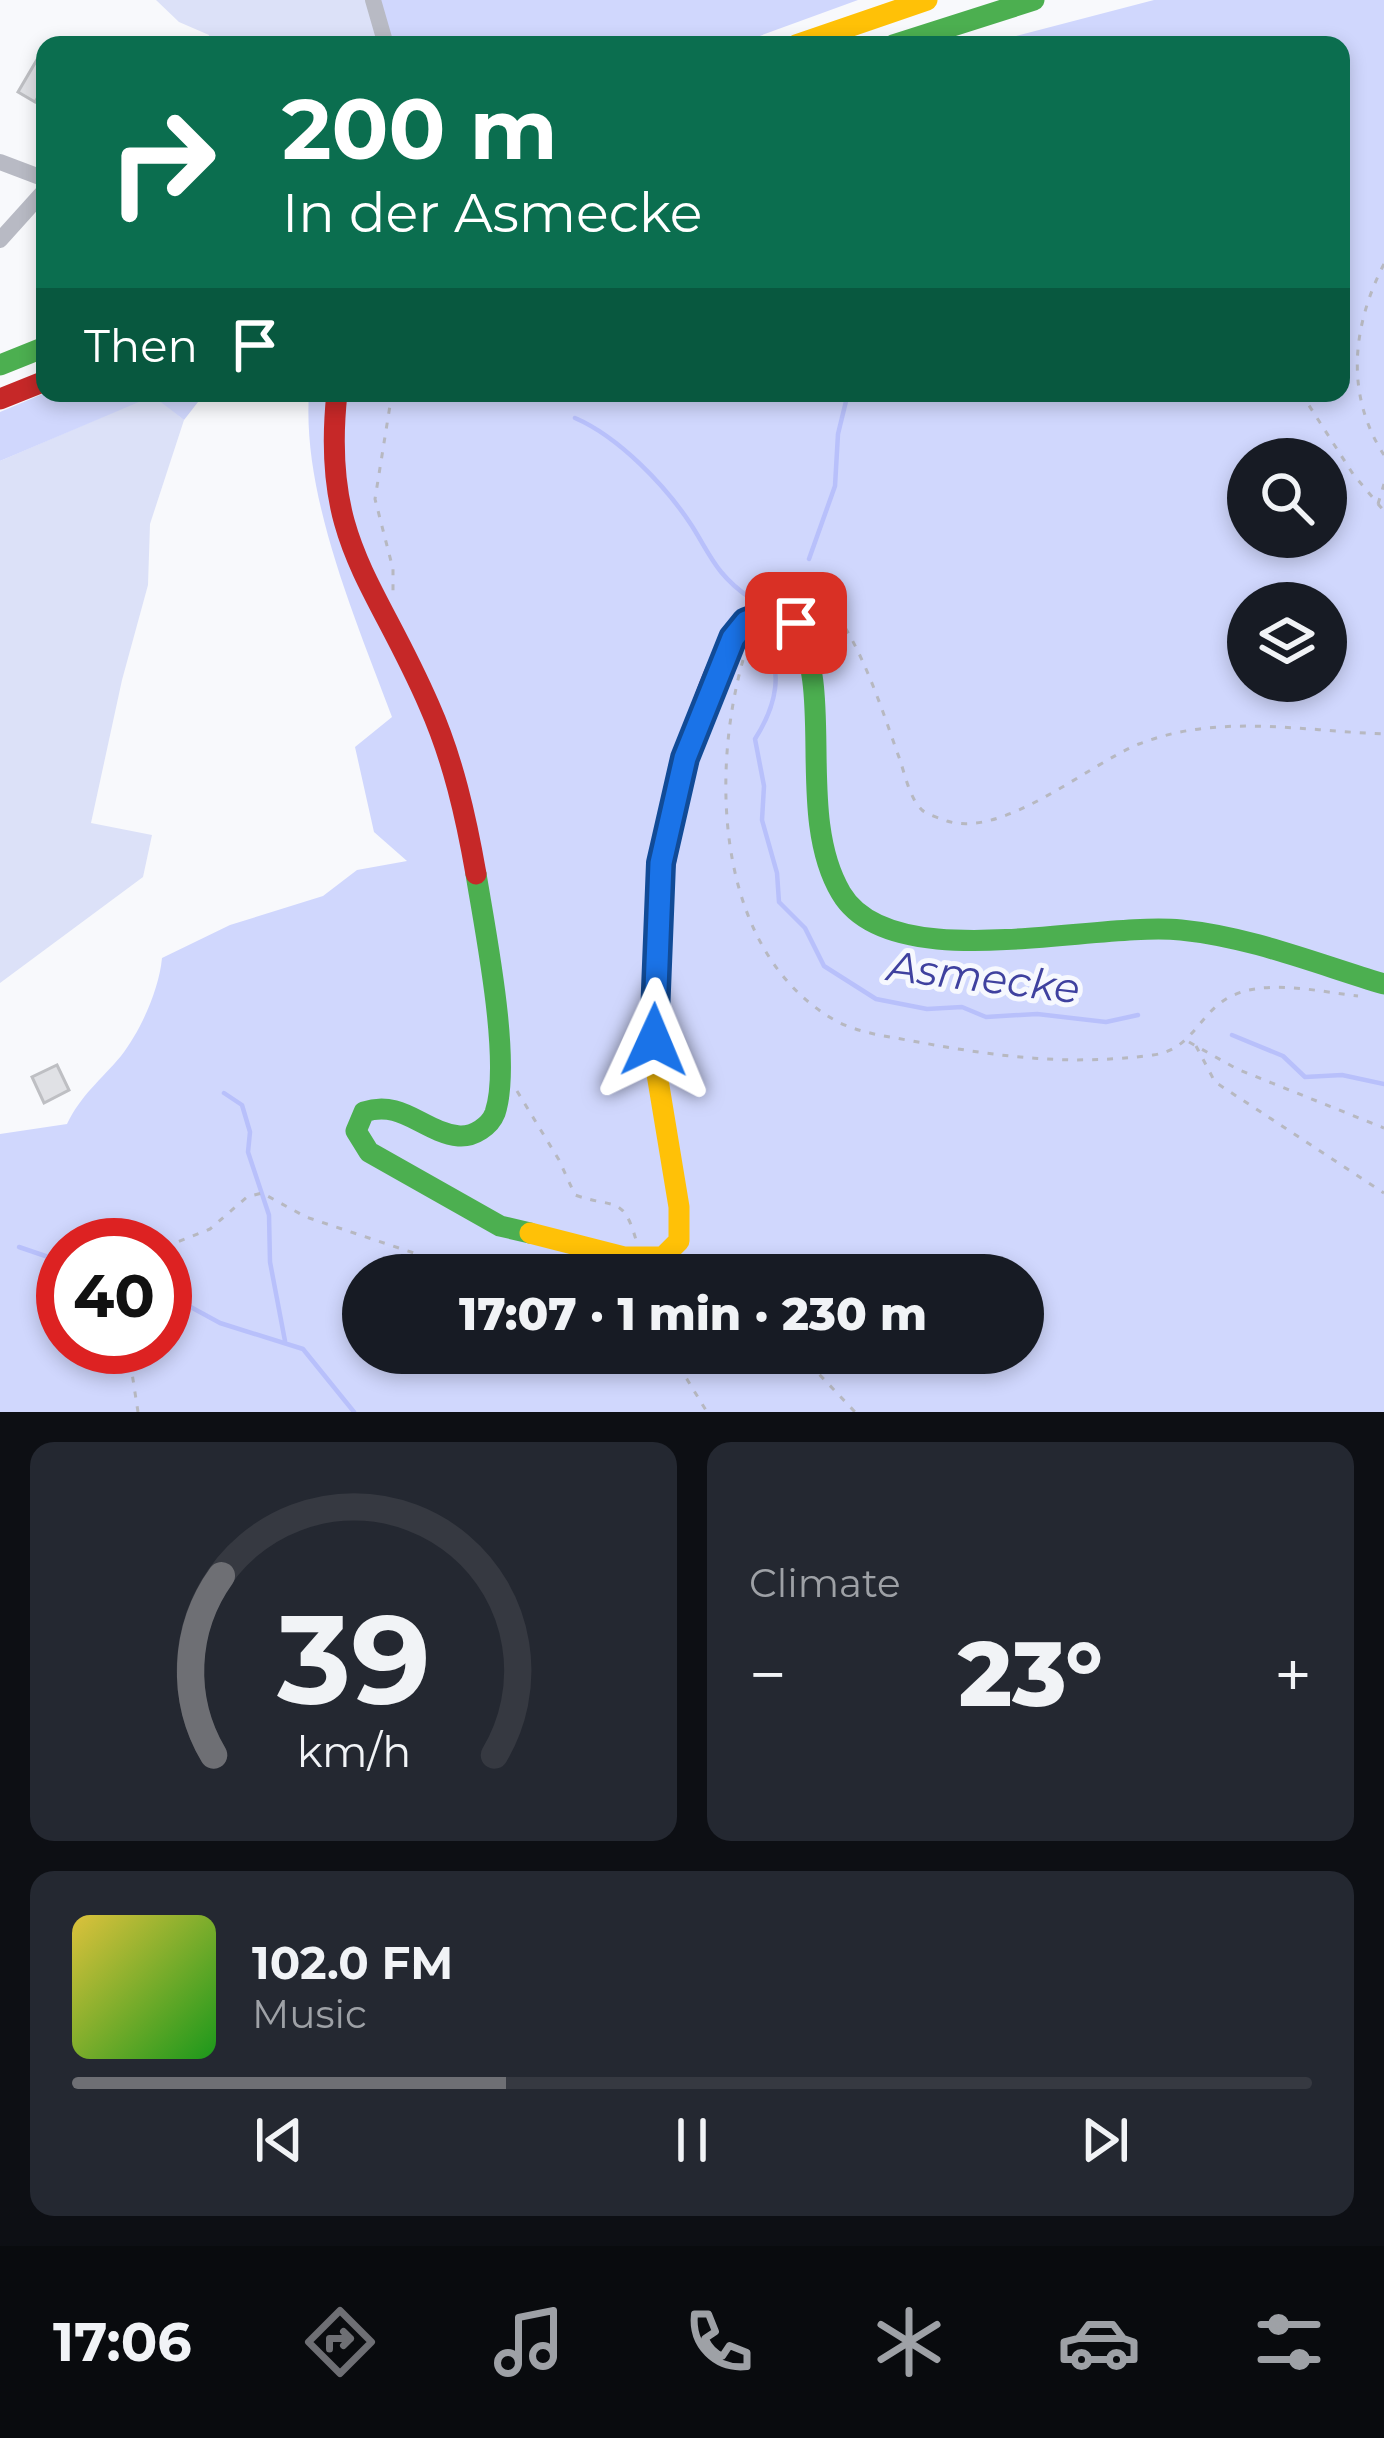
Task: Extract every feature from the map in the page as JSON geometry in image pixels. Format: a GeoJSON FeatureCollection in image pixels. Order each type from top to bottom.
{"type":"FeatureCollection","features":[{"type":"Feature","properties":{"kind":"main road"},"geometry":{"type":"LineString","coordinates":[[822,36],[927,0]]}},
{"type":"Feature","properties":{"kind":"main road"},"geometry":{"type":"LineString","coordinates":[[921,36],[1034,0]]}},
{"type":"Feature","properties":{"kind":"main road"},"geometry":{"type":"LineString","coordinates":[[0,364],[36,350]]}},
{"type":"Feature","properties":{"kind":"main road"},"geometry":{"type":"LineString","coordinates":[[0,399],[36,385]]}},
{"type":"Feature","properties":{"kind":"main road"},"geometry":{"type":"LineString","coordinates":[[336,402],[332,474],[339,523],[382,621],[429,705],[456,780],[501,1077],[494,1117],[474,1135],[446,1135],[398,1110],[378,1106],[360,1118],[358,1139],[369,1152],[500,1226],[625,1254]]}},
{"type":"Feature","properties":{"kind":"main road"},"geometry":{"type":"LineString","coordinates":[[667,1254],[676,1246],[681,1227],[660,1117],[654,1040],[661,863],[685,758],[721,660],[746,622],[778,613],[801,630],[808,655],[812,790],[824,855],[842,894],[870,925],[917,937],[1174,930],[1222,937],[1379,991]]}},
{"type":"Feature","properties":{"kind":"street"},"geometry":{"type":"LineString","coordinates":[[374,0],[384,36]]}},
{"type":"Feature","properties":{"kind":"street"},"geometry":{"type":"LineString","coordinates":[[0,162],[36,176]]}},
{"type":"Feature","properties":{"kind":"street"},"geometry":{"type":"LineString","coordinates":[[0,240],[36,200]]}},
{"type":"Feature","properties":{"kind":"path"},"geometry":{"type":"LineString","coordinates":[[1384,264],[1368,295],[1356,362],[1358,397],[1368,430],[1384,455]]}},
{"type":"Feature","properties":{"kind":"path"},"geometry":{"type":"LineString","coordinates":[[382,621],[393,591],[393,569],[375,499],[391,402]]}},
{"type":"Feature","properties":{"kind":"path"},"geometry":{"type":"LineString","coordinates":[[1307,402],[1384,511]]}},
{"type":"Feature","properties":{"kind":"path"},"geometry":{"type":"LineString","coordinates":[[1378,504],[1384,484]]}},
{"type":"Feature","properties":{"kind":"path"},"geometry":{"type":"LineString","coordinates":[[778,613],[805,587],[838,614],[881,704],[912,794],[921,809],[958,824],[1036,802],[1137,745],[1191,728],[1231,724],[1384,734]]}},
{"type":"Feature","properties":{"kind":"path"},"geometry":{"type":"LineString","coordinates":[[1379,991],[1255,991],[1224,1000],[1188,1041],[1237,1069],[1384,1128]]}},
{"type":"Feature","properties":{"kind":"path"},"geometry":{"type":"LineString","coordinates":[[1196,1046],[1215,1082],[1384,1193]]}},
{"type":"Feature","properties":{"kind":"path"},"geometry":{"type":"LineString","coordinates":[[501,1077],[514,1087],[548,1139],[575,1195],[612,1202],[631,1214],[642,1254]]}},
{"type":"Feature","properties":{"kind":"path"},"geometry":{"type":"LineString","coordinates":[[192,1236],[210,1229],[247,1197],[262,1193],[306,1217],[417,1254]]}},
{"type":"Feature","properties":{"kind":"path"},"geometry":{"type":"LineString","coordinates":[[676,1246],[686,1254]]}},
{"type":"Feature","properties":{"kind":"path"},"geometry":{"type":"LineString","coordinates":[[132,1374],[138,1412]]}},
{"type":"Feature","properties":{"kind":"path"},"geometry":{"type":"LineString","coordinates":[[684,1374],[707,1412]]}},
{"type":"Feature","properties":{"kind":"path"},"geometry":{"type":"LineString","coordinates":[[819,1374],[855,1412]]}},
{"type":"Feature","properties":{"kind":"shaded area"},"geometry":{"type":"Polygon","coordinates":[[[156,0],[368,0],[378,36],[209,36],[179,22],[156,0]]]}},
{"type":"Feature","properties":{"kind":"shaded area"},"geometry":{"type":"Polygon","coordinates":[[[380,0],[858,0],[760,36],[390,36],[380,0]]]}},
{"type":"Feature","properties":{"kind":"shaded area"},"geometry":{"type":"Polygon","coordinates":[[[1154,0],[1384,0],[1384,1412],[0,1412],[0,1134],[67,1124],[135,1034],[153,996],[162,958],[230,925],[323,896],[357,870],[407,861],[374,832],[355,747],[392,717],[334,557],[314,473],[309,402],[1350,402],[1350,36],[1016,36],[1154,0]]]}},
{"type":"Feature","properties":{"kind":"shaded area"},"geometry":{"type":"Polygon","coordinates":[[[36,397],[36,402],[139,402],[0,461],[0,412],[36,397]]]}},
{"type":"Feature","properties":{"kind":"shaded area"},"geometry":{"type":"Polygon","coordinates":[[[137,402],[162,402],[184,420],[150,524],[148,585],[91,823],[152,835],[143,877],[0,983],[0,461],[137,402]]]}},
{"type":"Feature","properties":{"kind":"shaded area"},"geometry":{"type":"Polygon","coordinates":[[[161,402],[198,402],[184,420],[161,402]]]}},
{"type":"Feature","properties":{"kind":"building"},"geometry":{"type":"Polygon","coordinates":[[[36,61],[36,100],[18,92],[36,61]]]}},
{"type":"Feature","properties":{"kind":"building"},"geometry":{"type":"Polygon","coordinates":[[[57,1065],[69,1090],[44,1103],[32,1077],[57,1065]]]}},
{"type":"Feature","properties":{"kind":"waterway"},"geometry":{"type":"LineString","coordinates":[[809,559],[835,486],[838,434],[846,402]]}},
{"type":"Feature","properties":{"kind":"waterway","name":"Asmecke"},"geometry":{"type":"LineString","coordinates":[[575,418],[608,437],[655,479],[722,574],[750,598]]}},
{"type":"Feature","properties":{"kind":"waterway","name":"Asmecke"},"geometry":{"type":"LineString","coordinates":[[766,635],[776,675],[769,713],[755,739],[764,786],[762,820],[777,873],[779,902],[805,928],[824,966],[876,999],[927,1009],[962,1007],[986,1017],[1037,1014],[1106,1022],[1138,1015]]}},
{"type":"Feature","properties":{"kind":"waterway","name":"Asmecke"},"geometry":{"type":"LineString","coordinates":[[1232,1035],[1283,1056],[1305,1077],[1342,1075],[1384,1084]]}},
{"type":"Feature","properties":{"kind":"waterway"},"geometry":{"type":"LineString","coordinates":[[224,1093],[242,1105],[250,1132],[248,1152],[269,1215],[270,1262],[285,1341]]}},
{"type":"Feature","properties":{"kind":"waterway"},"geometry":{"type":"LineString","coordinates":[[19,1247],[36,1253]]}},
{"type":"Feature","properties":{"kind":"waterway"},"geometry":{"type":"LineString","coordinates":[[192,1308],[220,1323],[303,1349],[354,1412]]}},
{"type":"Feature","properties":{"kind":"traffic: fast"},"geometry":{"type":"LineString","coordinates":[[921,36],[1034,0]]}},
{"type":"Feature","properties":{"kind":"traffic: fast"},"geometry":{"type":"LineString","coordinates":[[0,365],[36,351]]}},
{"type":"Feature","properties":{"kind":"traffic: fast"},"geometry":{"type":"LineString","coordinates":[[794,626],[813,682],[817,789],[827,861],[841,893],[866,919],[903,933],[947,940],[1181,930],[1258,945],[1384,984]]}},
{"type":"Feature","properties":{"kind":"traffic: fast"},"geometry":{"type":"LineString","coordinates":[[476,874],[499,1030],[495,1113],[481,1130],[459,1136],[378,1109],[364,1112],[356,1131],[369,1152],[500,1226],[530,1233]]}},
{"type":"Feature","properties":{"kind":"traffic: slow"},"geometry":{"type":"LineString","coordinates":[[822,36],[927,0]]}},
{"type":"Feature","properties":{"kind":"traffic: slow"},"geometry":{"type":"LineString","coordinates":[[530,1233],[624,1257],[663,1257],[679,1241],[679,1207],[657,1074],[657,923]]}},
{"type":"Feature","properties":{"kind":"traffic: jam"},"geometry":{"type":"LineString","coordinates":[[0,399],[36,385]]}},
{"type":"Feature","properties":{"kind":"traffic: jam"},"geometry":{"type":"LineString","coordinates":[[336,402],[337,487],[345,524],[438,725],[458,788],[476,874]]}},
{"type":"Feature","properties":{"kind":"traffic: jam"},"geometry":{"type":"LineString","coordinates":[[657,923],[686,761],[714,674],[731,641],[751,620],[778,615],[794,626]]}},
{"type":"Feature","properties":{"kind":"route"},"geometry":{"type":"LineString","coordinates":[[654,1040],[661,863],[685,758],[721,660],[740,628],[770,613],[788,616],[796,623]]}}]}
